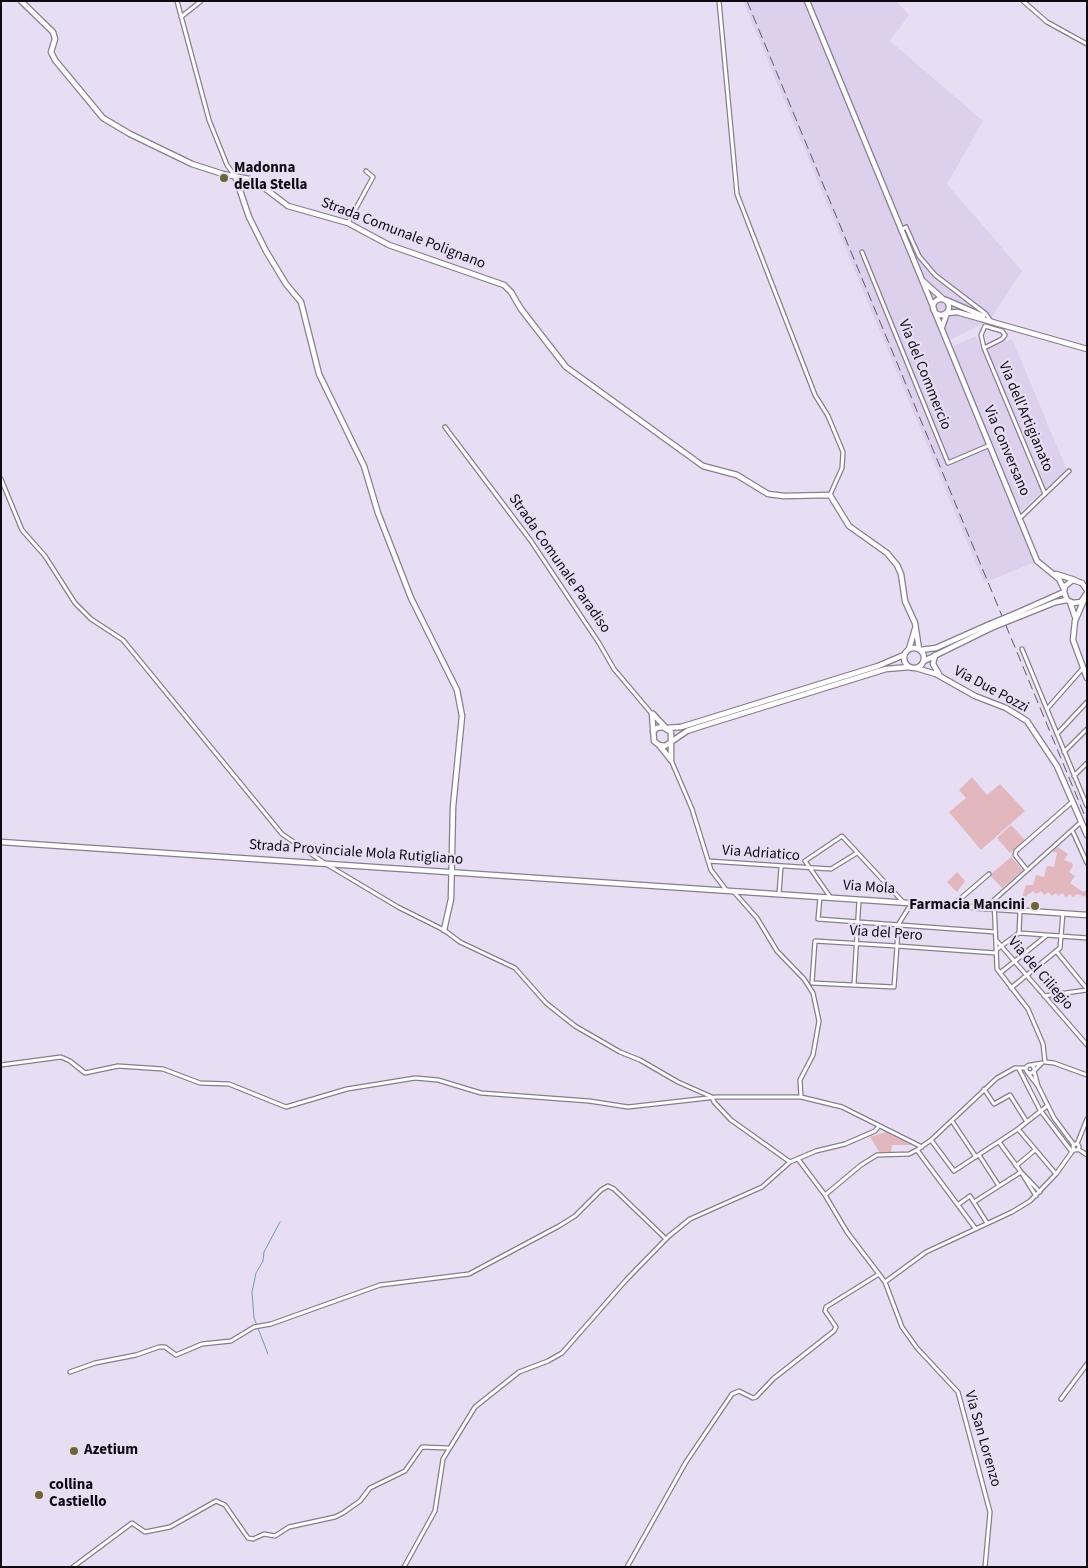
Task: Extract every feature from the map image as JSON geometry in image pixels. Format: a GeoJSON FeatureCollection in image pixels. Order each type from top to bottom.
{"type":"FeatureCollection","features":[{"type":"Feature","properties":{"kind":"street","name":"Strada Comunale Polignano"},"geometry":{"type":"LineString","coordinates":[[21,1],[53,32],[55,40],[51,52],[55,60],[103,118],[130,134],[192,164],[254,180],[288,206],[348,223],[389,245],[504,285],[566,367],[702,466],[737,475],[768,494],[784,496],[830,495]]}},
{"type":"Feature","properties":{"kind":"street"},"geometry":{"type":"LineString","coordinates":[[177,1],[180,18],[215,138],[235,176],[249,218],[266,251],[286,284],[301,302],[319,374],[364,466],[378,513],[411,598],[457,690],[462,716],[453,808],[450,906],[444,930]]}},
{"type":"Feature","properties":{"kind":"street"},"geometry":{"type":"LineString","coordinates":[[180,18],[201,1]]}},
{"type":"Feature","properties":{"kind":"street"},"geometry":{"type":"LineString","coordinates":[[718,1],[737,194],[815,395],[828,416],[843,452],[842,468],[830,495],[849,526],[887,553],[897,565],[905,601],[916,628],[924,661]]}},
{"type":"Feature","properties":{"kind":"street","name":"Via Conversano"},"geometry":{"type":"LineString","coordinates":[[807,1],[1038,561],[1059,579],[1064,590]]}},
{"type":"Feature","properties":{"kind":"street"},"geometry":{"type":"LineString","coordinates":[[1023,1],[1047,22],[1087,44]]}},
{"type":"Feature","properties":{"kind":"street"},"geometry":{"type":"LineString","coordinates":[[348,223],[373,177],[366,171]]}},
{"type":"Feature","properties":{"kind":"street"},"geometry":{"type":"LineString","coordinates":[[901,230],[906,227],[919,256],[935,275],[986,314],[990,320]]}},
{"type":"Feature","properties":{"kind":"street","name":"Via del Commercio"},"geometry":{"type":"LineString","coordinates":[[862,252],[948,463],[990,445]]}},
{"type":"Feature","properties":{"kind":"street"},"geometry":{"type":"LineString","coordinates":[[919,274],[933,292],[945,300],[990,320]]}},
{"type":"Feature","properties":{"kind":"street"},"geometry":{"type":"LineString","coordinates":[[945,300],[937,300],[934,309],[941,315],[957,312],[1087,349]]}},
{"type":"Feature","properties":{"kind":"street"},"geometry":{"type":"LineString","coordinates":[[943,333],[942,322],[949,306],[945,300]]}},
{"type":"Feature","properties":{"kind":"street","name":"Via dell'Artigianato"},"geometry":{"type":"LineString","coordinates":[[984,348],[1002,339],[1005,334],[1002,331],[985,326],[982,328],[980,335],[984,348],[1045,494]]}},
{"type":"Feature","properties":{"kind":"street","name":"Strada Comunale Paradiso"},"geometry":{"type":"LineString","coordinates":[[445,428],[531,541],[599,643],[614,670],[666,728]]}},
{"type":"Feature","properties":{"kind":"street","name":"Via dell'Artigianato"},"geometry":{"type":"LineString","coordinates":[[1020,518],[1069,471]]}},
{"type":"Feature","properties":{"kind":"street"},"geometry":{"type":"LineString","coordinates":[[1,479],[22,530],[45,556],[75,603],[92,619],[123,640],[198,728],[219,759],[277,828],[326,864],[398,907],[444,930],[460,942],[515,968],[546,1003],[582,1031],[712,1097],[714,1102],[731,1120],[790,1162]]}},
{"type":"Feature","properties":{"kind":"street"},"geometry":{"type":"LineString","coordinates":[[1052,573],[1078,580],[1087,580]]}},
{"type":"Feature","properties":{"kind":"street"},"geometry":{"type":"LineString","coordinates":[[1020,614],[1064,590],[1067,583],[1078,580]]}},
{"type":"Feature","properties":{"kind":"street"},"geometry":{"type":"LineString","coordinates":[[1078,580],[1086,595]]}},
{"type":"Feature","properties":{"kind":"street"},"geometry":{"type":"LineString","coordinates":[[1064,590],[1073,608],[1075,621],[1073,640],[1087,678]]}},
{"type":"Feature","properties":{"kind":"street"},"geometry":{"type":"LineString","coordinates":[[909,649],[936,648],[1020,614],[1056,602],[1068,601],[1077,603],[1086,595]]}},
{"type":"Feature","properties":{"kind":"street"},"geometry":{"type":"LineString","coordinates":[[1075,621],[1086,595]]}},
{"type":"Feature","properties":{"kind":"street"},"geometry":{"type":"LineString","coordinates":[[659,745],[665,746],[687,731],[886,669],[916,668],[924,661],[990,626]]}},
{"type":"Feature","properties":{"kind":"street"},"geometry":{"type":"LineString","coordinates":[[653,732],[660,727],[681,727],[740,710],[878,666],[904,655],[909,649],[916,628]]}},
{"type":"Feature","properties":{"kind":"street"},"geometry":{"type":"LineString","coordinates":[[1022,649],[1087,806]]}},
{"type":"Feature","properties":{"kind":"street"},"geometry":{"type":"LineString","coordinates":[[904,655],[905,662],[910,667]]}},
{"type":"Feature","properties":{"kind":"street"},"geometry":{"type":"LineString","coordinates":[[935,655],[933,664],[941,677]]}},
{"type":"Feature","properties":{"kind":"street","name":"Via Due Pozzi"},"geometry":{"type":"LineString","coordinates":[[924,661],[936,674]]}},
{"type":"Feature","properties":{"kind":"street","name":"Via Due Pozzi"},"geometry":{"type":"LineString","coordinates":[[916,668],[936,674],[975,696],[1006,708],[1027,722],[1054,761],[1087,835]]}},
{"type":"Feature","properties":{"kind":"street"},"geometry":{"type":"LineString","coordinates":[[1047,709],[1083,668]]}},
{"type":"Feature","properties":{"kind":"street"},"geometry":{"type":"LineString","coordinates":[[1057,734],[1087,702]]}},
{"type":"Feature","properties":{"kind":"street"},"geometry":{"type":"LineString","coordinates":[[652,714],[654,741],[671,760],[692,809],[711,870],[727,891]]}},
{"type":"Feature","properties":{"kind":"street"},"geometry":{"type":"LineString","coordinates":[[666,728],[672,735],[670,742],[671,760]]}},
{"type":"Feature","properties":{"kind":"street"},"geometry":{"type":"LineString","coordinates":[[1064,752],[1087,730]]}},
{"type":"Feature","properties":{"kind":"street"},"geometry":{"type":"LineString","coordinates":[[1074,776],[1087,763]]}},
{"type":"Feature","properties":{"kind":"street"},"geometry":{"type":"LineString","coordinates":[[1027,870],[1015,855],[1016,851],[1072,802]]}},
{"type":"Feature","properties":{"kind":"street"},"geometry":{"type":"LineString","coordinates":[[1044,1062],[1043,1044],[1028,1009],[997,969],[994,900],[1081,822]]}},
{"type":"Feature","properties":{"kind":"street"},"geometry":{"type":"LineString","coordinates":[[1072,830],[1087,863]]}},
{"type":"Feature","properties":{"kind":"street"},"geometry":{"type":"LineString","coordinates":[[832,898],[805,861],[842,836],[904,903]]}},
{"type":"Feature","properties":{"kind":"street","name":"Strada Provinciale Mola Rutigliano"},"geometry":{"type":"LineString","coordinates":[[1,842],[710,890]]}},
{"type":"Feature","properties":{"kind":"street","name":"Via Adriatico"},"geometry":{"type":"LineString","coordinates":[[708,862],[831,870],[857,853]]}},
{"type":"Feature","properties":{"kind":"street"},"geometry":{"type":"LineString","coordinates":[[779,894],[780,867]]}},
{"type":"Feature","properties":{"kind":"street"},"geometry":{"type":"LineString","coordinates":[[953,906],[989,874]]}},
{"type":"Feature","properties":{"kind":"street","name":"Via Mola"},"geometry":{"type":"LineString","coordinates":[[710,890],[1087,915]]}},
{"type":"Feature","properties":{"kind":"street"},"geometry":{"type":"LineString","coordinates":[[734,892],[757,918],[777,951],[809,984],[813,994],[819,1021],[813,1055],[800,1080],[801,1097]]}},
{"type":"Feature","properties":{"kind":"street"},"geometry":{"type":"LineString","coordinates":[[820,897],[818,920],[995,932]]}},
{"type":"Feature","properties":{"kind":"street"},"geometry":{"type":"LineString","coordinates":[[859,900],[854,984],[894,987],[898,925],[911,904]]}},
{"type":"Feature","properties":{"kind":"street"},"geometry":{"type":"LineString","coordinates":[[1019,933],[1020,910]]}},
{"type":"Feature","properties":{"kind":"street"},"geometry":{"type":"LineString","coordinates":[[1011,988],[1060,948],[1063,913]]}},
{"type":"Feature","properties":{"kind":"street"},"geometry":{"type":"LineString","coordinates":[[996,952],[1019,933],[1087,938]]}},
{"type":"Feature","properties":{"kind":"street"},"geometry":{"type":"LineString","coordinates":[[1000,973],[1047,935]]}},
{"type":"Feature","properties":{"kind":"street","name":"Via del Ciliegio"},"geometry":{"type":"LineString","coordinates":[[996,940],[1087,1045]]}},
{"type":"Feature","properties":{"kind":"street","name":"Via del Pero"},"geometry":{"type":"LineString","coordinates":[[854,984],[812,983],[815,941],[996,952]]}},
{"type":"Feature","properties":{"kind":"street"},"geometry":{"type":"LineString","coordinates":[[1044,996],[1087,989],[1056,951]]}},
{"type":"Feature","properties":{"kind":"street"},"geometry":{"type":"LineString","coordinates":[[1,1065],[61,1057],[70,1061],[84,1073],[118,1066],[163,1069],[200,1082],[229,1084],[286,1108],[347,1088],[415,1078],[438,1080],[481,1093],[590,1100],[628,1107],[712,1097],[801,1097],[837,1105],[922,1147]]}},
{"type":"Feature","properties":{"kind":"street"},"geometry":{"type":"LineString","coordinates":[[1028,1073],[1034,1071],[1044,1062]]}},
{"type":"Feature","properties":{"kind":"street"},"geometry":{"type":"LineString","coordinates":[[826,1195],[861,1165],[876,1156],[909,1154],[918,1150],[952,1121],[984,1089],[1006,1072],[1015,1068],[1026,1068],[1044,1062],[1054,1063],[1087,1075]]}},
{"type":"Feature","properties":{"kind":"street"},"geometry":{"type":"LineString","coordinates":[[1031,1065],[1034,1067],[1038,1086],[1047,1106],[1075,1148]]}},
{"type":"Feature","properties":{"kind":"street"},"geometry":{"type":"LineString","coordinates":[[1026,1068],[1038,1086]]}},
{"type":"Feature","properties":{"kind":"street"},"geometry":{"type":"LineString","coordinates":[[1019,1069],[1040,1110],[1075,1148],[1087,1155]]}},
{"type":"Feature","properties":{"kind":"street"},"geometry":{"type":"LineString","coordinates":[[984,1089],[994,1104],[1010,1095],[1027,1122]]}},
{"type":"Feature","properties":{"kind":"street"},"geometry":{"type":"LineString","coordinates":[[931,1140],[954,1171],[1018,1129],[1047,1106]]}},
{"type":"Feature","properties":{"kind":"street"},"geometry":{"type":"LineString","coordinates":[[886,1282],[922,1254],[1012,1212],[1036,1196],[1056,1174],[1075,1148],[1087,1119]]}},
{"type":"Feature","properties":{"kind":"street"},"geometry":{"type":"LineString","coordinates":[[952,1121],[999,1186]]}},
{"type":"Feature","properties":{"kind":"street"},"geometry":{"type":"LineString","coordinates":[[404,1567],[435,1511],[441,1468],[448,1448],[474,1407],[519,1372],[548,1361],[562,1353],[597,1311],[666,1239],[693,1217],[766,1185],[790,1162],[844,1144],[875,1131],[879,1126]]}},
{"type":"Feature","properties":{"kind":"street"},"geometry":{"type":"LineString","coordinates":[[1018,1129],[1056,1174]]}},
{"type":"Feature","properties":{"kind":"street"},"geometry":{"type":"LineString","coordinates":[[999,1142],[1016,1166],[1040,1192]]}},
{"type":"Feature","properties":{"kind":"street"},"geometry":{"type":"LineString","coordinates":[[918,1150],[975,1228]]}},
{"type":"Feature","properties":{"kind":"street"},"geometry":{"type":"LineString","coordinates":[[1016,1166],[1035,1150]]}},
{"type":"Feature","properties":{"kind":"street","name":"Via San Lorenzo"},"geometry":{"type":"LineString","coordinates":[[798,1159],[826,1195],[847,1232],[886,1282],[902,1327],[917,1348],[958,1392],[990,1512],[985,1567]]}},
{"type":"Feature","properties":{"kind":"street"},"geometry":{"type":"LineString","coordinates":[[974,1202],[1021,1172]]}},
{"type":"Feature","properties":{"kind":"street"},"geometry":{"type":"LineString","coordinates":[[1021,1172],[1036,1196]]}},
{"type":"Feature","properties":{"kind":"street"},"geometry":{"type":"LineString","coordinates":[[70,1372],[94,1363],[136,1355],[161,1346],[176,1355],[202,1344],[231,1341],[254,1327],[271,1324],[380,1285],[469,1274],[575,1216],[601,1190],[608,1186],[614,1189],[666,1239]]}},
{"type":"Feature","properties":{"kind":"street"},"geometry":{"type":"LineString","coordinates":[[959,1204],[970,1196],[987,1223]]}},
{"type":"Feature","properties":{"kind":"street"},"geometry":{"type":"LineString","coordinates":[[627,1567],[686,1462],[732,1394],[739,1391],[753,1398],[756,1397],[773,1378],[834,1331],[836,1327],[825,1311],[826,1307],[879,1274]]}},
{"type":"Feature","properties":{"kind":"street"},"geometry":{"type":"LineString","coordinates":[[1061,1399],[1087,1364]]}},
{"type":"Feature","properties":{"kind":"street"},"geometry":{"type":"LineString","coordinates":[[72,1567],[132,1523],[145,1532],[173,1526],[216,1500],[225,1504],[248,1538],[253,1539],[264,1534],[276,1536],[289,1527],[335,1517],[344,1513],[360,1500],[370,1488],[405,1471],[422,1447],[448,1448]]}},
{"type":"Feature","properties":{"kind":"shaded area"},"geometry":{"type":"Polygon","coordinates":[[[743,1],[896,1],[909,15],[890,41],[983,121],[947,184],[1022,271],[990,320],[946,342],[1037,561],[984,583],[743,1]]]}},
{"type":"Feature","properties":{"kind":"shaded area"},"geometry":{"type":"Polygon","coordinates":[[[976,336],[1042,492],[1020,512],[951,347],[976,336]]]}},
{"type":"Feature","properties":{"kind":"shaded area"},"geometry":{"type":"Polygon","coordinates":[[[1012,339],[1067,470],[1045,489],[987,349],[1012,339]]]}},
{"type":"Feature","properties":{"kind":"shaded area"},"geometry":{"type":"Polygon","coordinates":[[[972,777],[987,795],[1000,784],[1025,811],[981,850],[949,812],[966,798],[959,790],[972,777]]]}},
{"type":"Feature","properties":{"kind":"shaded area"},"geometry":{"type":"Polygon","coordinates":[[[1011,825],[1025,840],[1010,853],[997,838],[1011,825]]]}},
{"type":"Feature","properties":{"kind":"shaded area"},"geometry":{"type":"Polygon","coordinates":[[[1058,847],[1068,854],[1064,860],[1072,863],[1073,866],[1069,872],[1075,876],[1070,883],[1083,892],[1087,890],[1087,897],[1077,894],[1073,897],[1070,894],[1066,897],[1062,893],[1058,896],[1056,893],[1052,896],[1048,892],[1044,895],[1041,891],[1036,894],[1033,891],[1021,900],[1026,885],[1033,885],[1036,875],[1044,877],[1047,866],[1054,867],[1057,853],[1052,851],[1058,847]]]}},
{"type":"Feature","properties":{"kind":"shaded area"},"geometry":{"type":"Polygon","coordinates":[[[1011,857],[1023,870],[1002,888],[990,875],[1011,857]]]}},
{"type":"Feature","properties":{"kind":"shaded area"},"geometry":{"type":"Polygon","coordinates":[[[957,872],[965,881],[957,892],[947,882],[957,872]]]}},
{"type":"Feature","properties":{"kind":"shaded area"},"geometry":{"type":"Polygon","coordinates":[[[886,1132],[912,1145],[892,1145],[891,1153],[880,1153],[870,1137],[886,1132]]]}},
{"type":"Feature","properties":{"kind":"waterway"},"geometry":{"type":"LineString","coordinates":[[268,1354],[254,1318],[252,1292],[256,1273],[263,1261],[264,1252],[280,1222]]}},
{"type":"Feature","properties":{"kind":"railway"},"geometry":{"type":"LineString","coordinates":[[747,1],[1087,821]]}},
{"type":"Feature","properties":{"kind":"place","name":"Madonna della Stella"},"geometry":{"type":"Point","coordinates":[224,178]}},
{"type":"Feature","properties":{"kind":"place","name":"Farmacia Mancini"},"geometry":{"type":"Point","coordinates":[1035,906]}},
{"type":"Feature","properties":{"kind":"place","name":"Azetium"},"geometry":{"type":"Point","coordinates":[74,1451]}},
{"type":"Feature","properties":{"kind":"place","name":"collina Castiello"},"geometry":{"type":"Point","coordinates":[39,1495]}}]}
